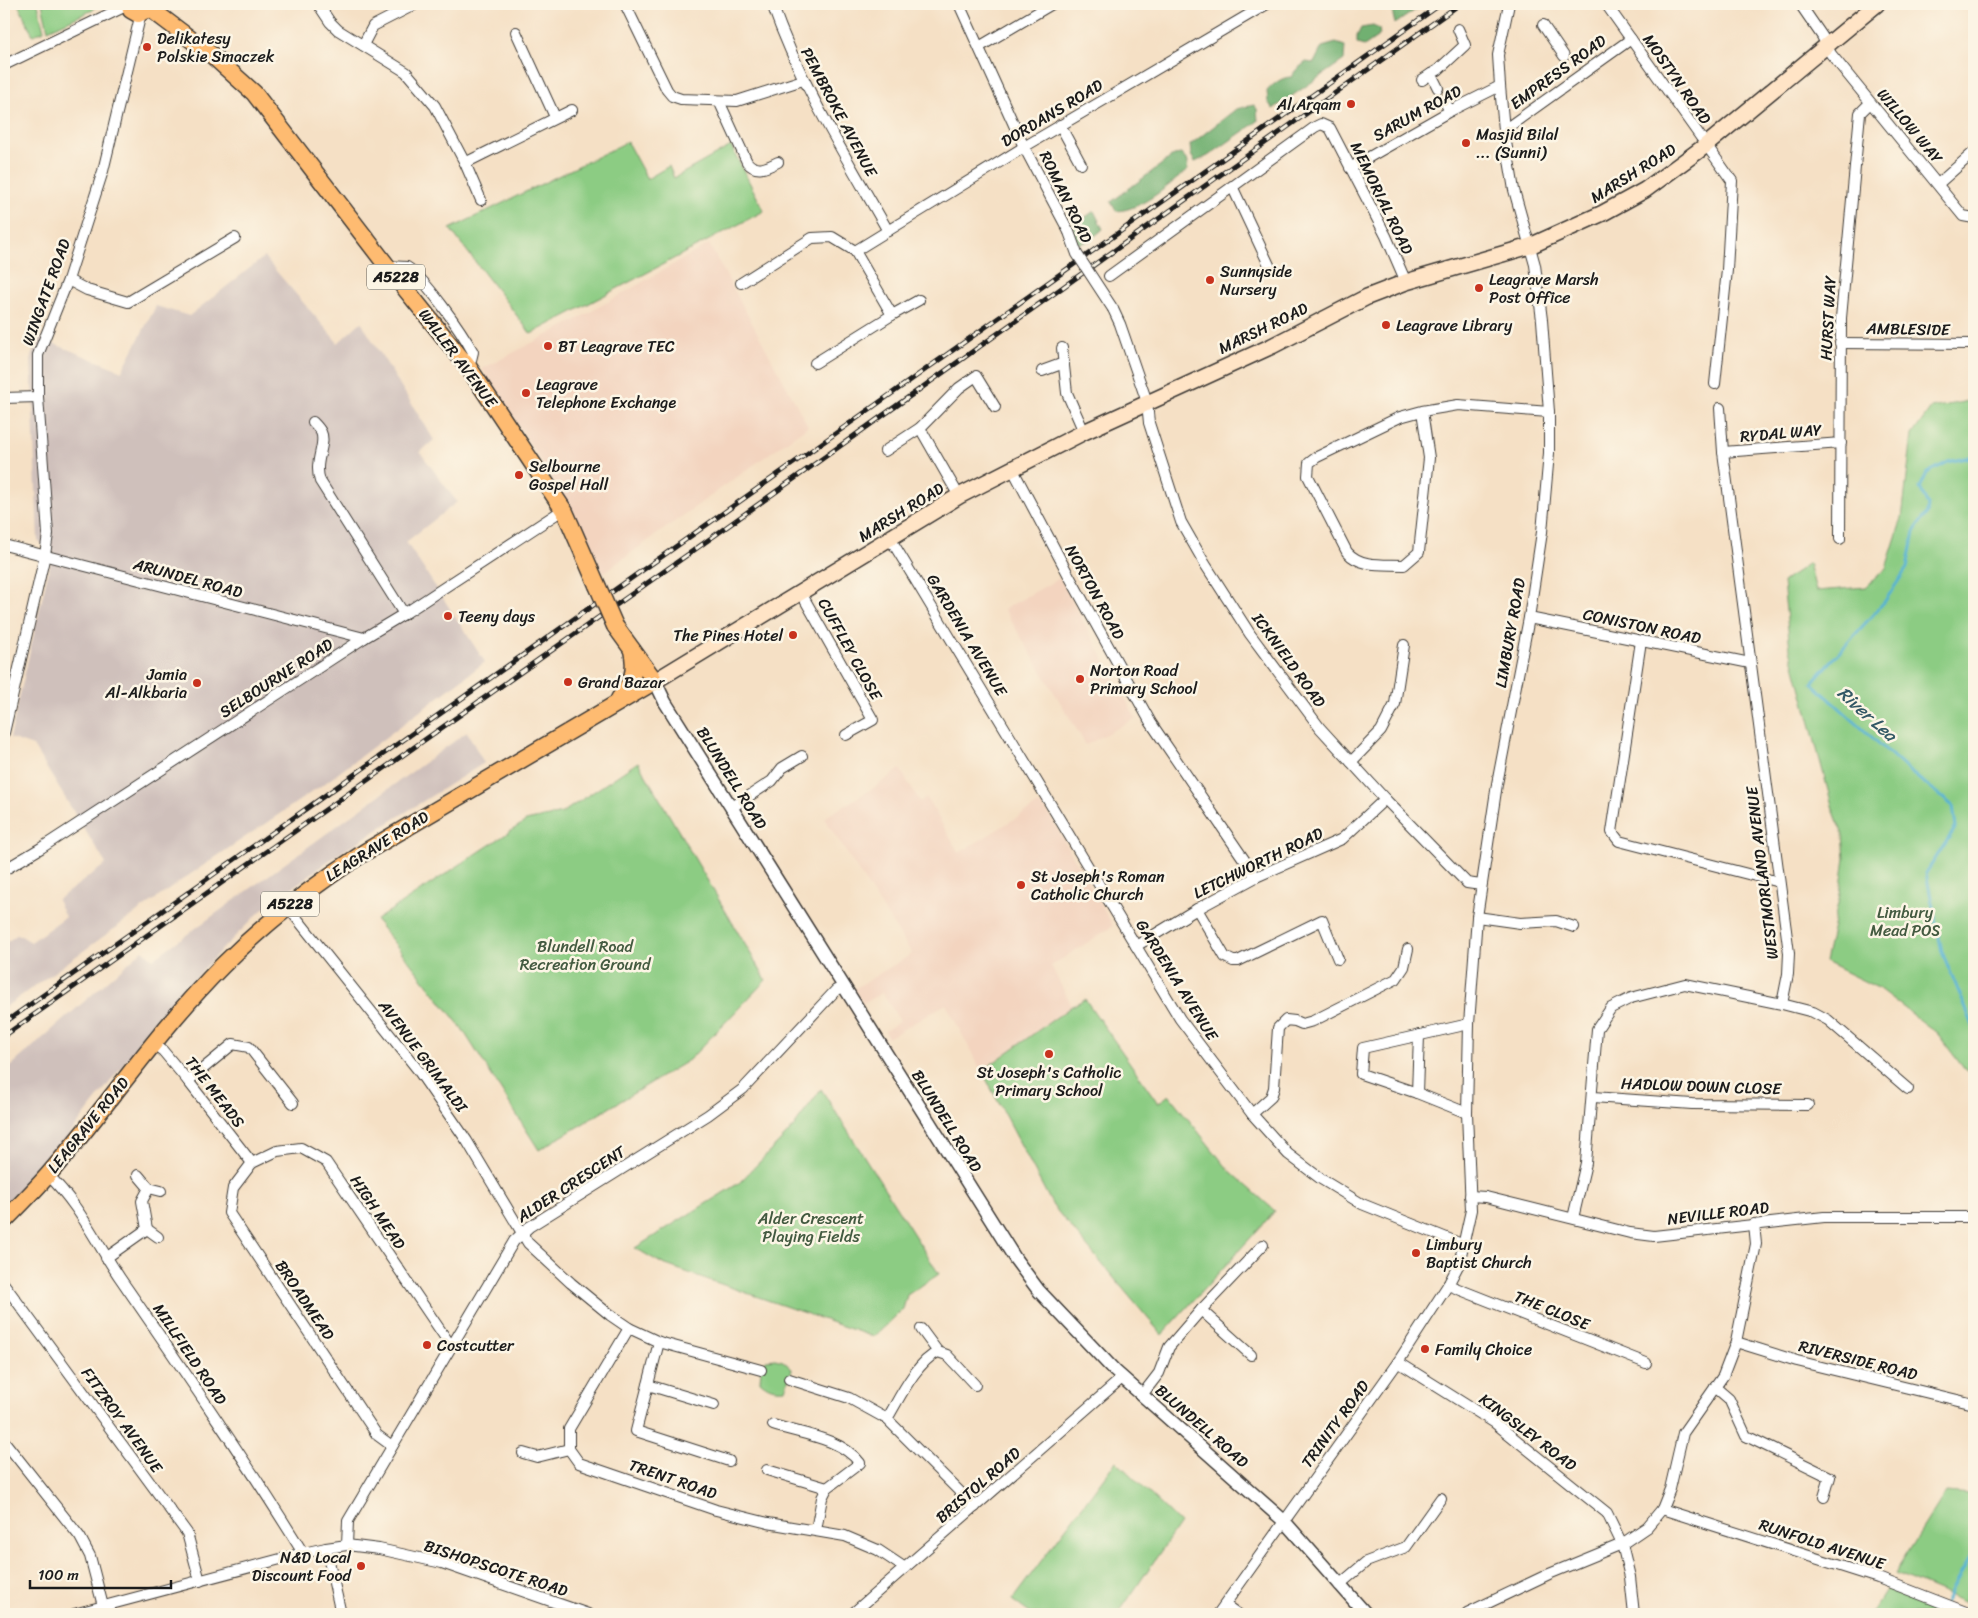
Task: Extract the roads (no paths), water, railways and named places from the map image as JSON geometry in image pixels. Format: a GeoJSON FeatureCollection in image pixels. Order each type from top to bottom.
{"type":"FeatureCollection","features":[{"type":"Feature","properties":{"kind":"main road","name":"MARSH ROAD"},"geometry":{"type":"LineString","coordinates":[[655,681],[959,496],[1084,432],[1272,346],[1367,297],[1406,282],[1530,246],[1592,219],[1645,190],[1706,146],[1876,4]]}},
{"type":"Feature","properties":{"kind":"main road","name":"WALLER AVENUE"},"geometry":{"type":"LineString","coordinates":[[139,7],[214,56],[254,93],[387,266],[469,368],[564,509],[615,626],[655,681]]}},
{"type":"Feature","properties":{"kind":"main road"},"geometry":{"type":"LineString","coordinates":[[617,703],[634,676],[635,666],[632,650]]}},
{"type":"Feature","properties":{"kind":"main road","name":"LEAGRAVE ROAD"},"geometry":{"type":"LineString","coordinates":[[4,1221],[48,1175],[153,1043],[223,965],[288,906],[330,874],[365,852],[655,681]]}},
{"type":"Feature","properties":{"kind":"street"},"geometry":{"type":"LineString","coordinates":[[101,17],[113,4]]}},
{"type":"Feature","properties":{"kind":"street"},"geometry":{"type":"LineString","coordinates":[[318,4],[338,30],[406,72],[435,106],[465,163],[481,200]]}},
{"type":"Feature","properties":{"kind":"street"},"geometry":{"type":"LineString","coordinates":[[363,45],[374,26],[416,4]]}},
{"type":"Feature","properties":{"kind":"street"},"geometry":{"type":"LineString","coordinates":[[625,4],[666,90],[672,96],[681,99],[737,101],[803,80]]}},
{"type":"Feature","properties":{"kind":"street","name":"PEMBROKE AVENUE"},"geometry":{"type":"LineString","coordinates":[[772,4],[785,41],[803,80],[888,231]]}},
{"type":"Feature","properties":{"kind":"street","name":"ROMAN ROAD"},"geometry":{"type":"LineString","coordinates":[[959,4],[1024,147],[1069,232],[1077,254],[1114,309],[1146,402]]}},
{"type":"Feature","properties":{"kind":"street"},"geometry":{"type":"LineString","coordinates":[[979,47],[1052,4]]}},
{"type":"Feature","properties":{"kind":"street","name":"DORDANS ROAD"},"geometry":{"type":"LineString","coordinates":[[855,251],[1060,125],[1267,4]]}},
{"type":"Feature","properties":{"kind":"street","name":"LIMBURY ROAD"},"geometry":{"type":"LineString","coordinates":[[1464,1245],[1471,1210],[1467,1113],[1469,1024],[1477,917],[1497,784],[1542,532],[1549,453],[1549,412],[1535,265],[1514,190],[1504,130],[1500,86],[1498,55],[1509,4]]}},
{"type":"Feature","properties":{"kind":"street","name":"MOSTYN ROAD"},"geometry":{"type":"LineString","coordinates":[[1606,4],[1732,182],[1724,298],[1715,384]]}},
{"type":"Feature","properties":{"kind":"street","name":"WILLOW WAY"},"geometry":{"type":"LineString","coordinates":[[1800,4],[1822,36],[1831,54],[1870,103],[1963,216],[1974,218]]}},
{"type":"Feature","properties":{"kind":"street"},"geometry":{"type":"LineString","coordinates":[[4,65],[101,17],[139,7]]}},
{"type":"Feature","properties":{"kind":"street","name":"WINGATE ROAD"},"geometry":{"type":"LineString","coordinates":[[4,733],[45,555],[48,534],[38,397],[38,355],[68,280],[103,170],[139,7]]}},
{"type":"Feature","properties":{"kind":"street"},"geometry":{"type":"LineString","coordinates":[[1543,26],[1564,56]]}},
{"type":"Feature","properties":{"kind":"street"},"geometry":{"type":"LineString","coordinates":[[1422,80],[1438,70],[1465,44],[1458,29]]}},
{"type":"Feature","properties":{"kind":"street"},"geometry":{"type":"LineString","coordinates":[[516,32],[556,117]]}},
{"type":"Feature","properties":{"kind":"street","name":"EMPRESS ROAD"},"geometry":{"type":"LineString","coordinates":[[1504,130],[1631,39]]}},
{"type":"Feature","properties":{"kind":"street"},"geometry":{"type":"LineString","coordinates":[[1432,74],[1438,88]]}},
{"type":"Feature","properties":{"kind":"street","name":"SARUM ROAD"},"geometry":{"type":"LineString","coordinates":[[1350,168],[1448,106],[1500,86]]}},
{"type":"Feature","properties":{"kind":"street"},"geometry":{"type":"LineString","coordinates":[[719,101],[751,167],[765,168],[778,162]]}},
{"type":"Feature","properties":{"kind":"street","name":"HURST WAY"},"geometry":{"type":"LineString","coordinates":[[1840,539],[1840,343],[1860,113],[1870,103]]}},
{"type":"Feature","properties":{"kind":"street"},"geometry":{"type":"LineString","coordinates":[[465,163],[572,110]]}},
{"type":"Feature","properties":{"kind":"street","name":"MEMORIAL ROAD"},"geometry":{"type":"LineString","coordinates":[[1232,186],[1315,126],[1325,124],[1330,128],[1386,236],[1406,282]]}},
{"type":"Feature","properties":{"kind":"street"},"geometry":{"type":"LineString","coordinates":[[1060,125],[1081,164]]}},
{"type":"Feature","properties":{"kind":"street"},"geometry":{"type":"LineString","coordinates":[[1938,184],[1974,152]]}},
{"type":"Feature","properties":{"kind":"street"},"geometry":{"type":"LineString","coordinates":[[1109,276],[1232,186],[1270,267]]}},
{"type":"Feature","properties":{"kind":"street"},"geometry":{"type":"LineString","coordinates":[[741,283],[812,238],[832,236],[855,251],[892,315]]}},
{"type":"Feature","properties":{"kind":"street"},"geometry":{"type":"LineString","coordinates":[[68,280],[87,290],[128,302],[236,238]]}},
{"type":"Feature","properties":{"kind":"street"},"geometry":{"type":"LineString","coordinates":[[815,363],[919,300]]}},
{"type":"Feature","properties":{"kind":"street","name":"AMBLESIDE"},"geometry":{"type":"LineString","coordinates":[[1840,343],[1974,344]]}},
{"type":"Feature","properties":{"kind":"street"},"geometry":{"type":"LineString","coordinates":[[1062,348],[1067,393],[1084,432]]}},
{"type":"Feature","properties":{"kind":"street"},"geometry":{"type":"LineString","coordinates":[[1042,371],[1064,363]]}},
{"type":"Feature","properties":{"kind":"street"},"geometry":{"type":"LineString","coordinates":[[885,451],[920,428],[959,388],[976,376],[995,407]]}},
{"type":"Feature","properties":{"kind":"street"},"geometry":{"type":"LineString","coordinates":[[4,398],[38,397]]}},
{"type":"Feature","properties":{"kind":"street","name":"ICKNIELD ROAD"},"geometry":{"type":"LineString","coordinates":[[1146,402],[1148,423],[1181,522],[1205,564],[1250,634],[1320,728],[1385,799],[1467,883],[1481,885]]}},
{"type":"Feature","properties":{"kind":"street"},"geometry":{"type":"LineString","coordinates":[[1422,411],[1428,458],[1419,552],[1404,565],[1364,564],[1353,559],[1347,552],[1308,476],[1309,463],[1317,457],[1400,417],[1422,411],[1458,405],[1549,412]]}},
{"type":"Feature","properties":{"kind":"street","name":"WESTMORLAND AVENUE"},"geometry":{"type":"LineString","coordinates":[[1720,408],[1723,452],[1789,953],[1788,974],[1782,1004]]}},
{"type":"Feature","properties":{"kind":"street"},"geometry":{"type":"LineString","coordinates":[[313,422],[322,433],[323,444],[318,457],[317,471],[320,480],[404,614]]}},
{"type":"Feature","properties":{"kind":"street"},"geometry":{"type":"LineString","coordinates":[[920,428],[959,496]]}},
{"type":"Feature","properties":{"kind":"street","name":"RYDAL WAY"},"geometry":{"type":"LineString","coordinates":[[1723,452],[1841,443]]}},
{"type":"Feature","properties":{"kind":"street","name":"NORTON ROAD"},"geometry":{"type":"LineString","coordinates":[[1012,468],[1068,574],[1151,723],[1256,878]]}},
{"type":"Feature","properties":{"kind":"street","name":"SELBOURNE ROAD"},"geometry":{"type":"LineString","coordinates":[[4,870],[404,614],[564,509]]}},
{"type":"Feature","properties":{"kind":"street","name":"GARDENIA AVENUE"},"geometry":{"type":"LineString","coordinates":[[890,538],[1188,1030],[1252,1114],[1288,1154],[1321,1179],[1362,1204],[1464,1245]]}},
{"type":"Feature","properties":{"kind":"street","name":"ARUNDEL ROAD"},"geometry":{"type":"LineString","coordinates":[[4,545],[364,638]]}},
{"type":"Feature","properties":{"kind":"street","name":"CUFFLEY CLOSE"},"geometry":{"type":"LineString","coordinates":[[801,593],[872,720],[846,735]]}},
{"type":"Feature","properties":{"kind":"street","name":"CONISTON ROAD"},"geometry":{"type":"LineString","coordinates":[[1528,618],[1750,663]]}},
{"type":"Feature","properties":{"kind":"street"},"geometry":{"type":"LineString","coordinates":[[1641,641],[1612,832],[1619,842],[1779,882]]}},
{"type":"Feature","properties":{"kind":"street"},"geometry":{"type":"LineString","coordinates":[[1351,762],[1382,731],[1395,704],[1404,645]]}},
{"type":"Feature","properties":{"kind":"street","name":"BLUNDELL ROAD"},"geometry":{"type":"LineString","coordinates":[[655,681],[665,702],[842,987],[1016,1260],[1039,1291],[1122,1378],[1284,1521],[1366,1614]]}},
{"type":"Feature","properties":{"kind":"street"},"geometry":{"type":"LineString","coordinates":[[731,808],[772,781],[782,768],[802,756]]}},
{"type":"Feature","properties":{"kind":"street","name":"LETCHWORTH ROAD"},"geometry":{"type":"LineString","coordinates":[[1136,946],[1197,909],[1256,878],[1342,839],[1385,799]]}},
{"type":"Feature","properties":{"kind":"street","name":"AVENUE GRIMALDI"},"geometry":{"type":"LineString","coordinates":[[288,906],[418,1070],[467,1141],[528,1244],[610,1315],[629,1328],[659,1342],[761,1370]]}},
{"type":"Feature","properties":{"kind":"street"},"geometry":{"type":"LineString","coordinates":[[1197,909],[1224,958],[1238,961],[1322,920],[1338,959]]}},
{"type":"Feature","properties":{"kind":"street"},"geometry":{"type":"LineString","coordinates":[[1477,917],[1520,923],[1556,921],[1574,927]]}},
{"type":"Feature","properties":{"kind":"street"},"geometry":{"type":"LineString","coordinates":[[1252,1114],[1271,1097],[1274,1088],[1278,1028],[1286,1020],[1302,1024],[1314,1021],[1396,978],[1404,967],[1408,949]]}},
{"type":"Feature","properties":{"kind":"street"},"geometry":{"type":"LineString","coordinates":[[1573,1218],[1586,1163],[1593,1097],[1597,1029],[1610,1008],[1631,998],[1685,984],[1813,1012],[1828,1020],[1908,1089]]}},
{"type":"Feature","properties":{"kind":"street","name":"ALDER CRESCENT"},"geometry":{"type":"LineString","coordinates":[[347,1545],[348,1521],[514,1241],[521,1233],[708,1116],[743,1089],[836,990],[842,987]]}},
{"type":"Feature","properties":{"kind":"street"},"geometry":{"type":"LineString","coordinates":[[1467,1113],[1417,1092],[1361,1074],[1363,1048],[1469,1024]]}},
{"type":"Feature","properties":{"kind":"street"},"geometry":{"type":"LineString","coordinates":[[1417,1092],[1419,1035]]}},
{"type":"Feature","properties":{"kind":"street","name":"THE MEADS"},"geometry":{"type":"LineString","coordinates":[[153,1043],[163,1051],[188,1081],[252,1163]]}},
{"type":"Feature","properties":{"kind":"street"},"geometry":{"type":"LineString","coordinates":[[188,1081],[233,1044],[249,1047],[293,1103]]}},
{"type":"Feature","properties":{"kind":"street","name":"HADLOW DOWN CLOSE"},"geometry":{"type":"LineString","coordinates":[[1593,1097],[1692,1104],[1808,1105]]}},
{"type":"Feature","properties":{"kind":"street","name":"HIGH MEAD"},"geometry":{"type":"LineString","coordinates":[[252,1163],[277,1150],[301,1148],[326,1162],[451,1346]]}},
{"type":"Feature","properties":{"kind":"street","name":"BROADMEAD"},"geometry":{"type":"LineString","coordinates":[[252,1163],[233,1188],[229,1213],[377,1435],[392,1446]]}},
{"type":"Feature","properties":{"kind":"street","name":"MILLFIELD ROAD"},"geometry":{"type":"LineString","coordinates":[[48,1175],[75,1207],[106,1258],[269,1499],[303,1553]]}},
{"type":"Feature","properties":{"kind":"street"},"geometry":{"type":"LineString","coordinates":[[138,1175],[150,1188],[161,1191]]}},
{"type":"Feature","properties":{"kind":"street"},"geometry":{"type":"LineString","coordinates":[[150,1188],[142,1201],[146,1229],[158,1237]]}},
{"type":"Feature","properties":{"kind":"street","name":"NEVILLE ROAD"},"geometry":{"type":"LineString","coordinates":[[1470,1196],[1486,1197],[1630,1233],[1654,1236],[1824,1217],[1974,1217]]}},
{"type":"Feature","properties":{"kind":"street"},"geometry":{"type":"LineString","coordinates":[[1467,1613],[1549,1574],[1622,1544],[1647,1527],[1662,1509],[1670,1489],[1683,1433],[1723,1376],[1736,1342],[1756,1244],[1754,1224]]}},
{"type":"Feature","properties":{"kind":"street"},"geometry":{"type":"LineString","coordinates":[[106,1258],[146,1229]]}},
{"type":"Feature","properties":{"kind":"street"},"geometry":{"type":"LineString","coordinates":[[1142,1395],[1159,1373],[1169,1347],[1201,1310],[1263,1245]]}},
{"type":"Feature","properties":{"kind":"street","name":"TRINITY ROAD"},"geometry":{"type":"LineString","coordinates":[[1218,1614],[1398,1362],[1448,1285],[1459,1264],[1464,1245]]}},
{"type":"Feature","properties":{"kind":"street","name":"FITZROY AVENUE"},"geometry":{"type":"LineString","coordinates":[[4,1284],[187,1533],[200,1581]]}},
{"type":"Feature","properties":{"kind":"street","name":"THE CLOSE"},"geometry":{"type":"LineString","coordinates":[[1448,1285],[1646,1364]]}},
{"type":"Feature","properties":{"kind":"street"},"geometry":{"type":"LineString","coordinates":[[1201,1310],[1251,1354]]}},
{"type":"Feature","properties":{"kind":"street"},"geometry":{"type":"LineString","coordinates":[[523,1453],[537,1457],[569,1449],[569,1430],[629,1328]]}},
{"type":"Feature","properties":{"kind":"street"},"geometry":{"type":"LineString","coordinates":[[921,1329],[938,1352],[947,1355],[975,1386]]}},
{"type":"Feature","properties":{"kind":"street"},"geometry":{"type":"LineString","coordinates":[[659,1342],[636,1431],[729,1461]]}},
{"type":"Feature","properties":{"kind":"street","name":"RIVERSIDE ROAD"},"geometry":{"type":"LineString","coordinates":[[1736,1342],[1796,1362],[1974,1404]]}},
{"type":"Feature","properties":{"kind":"street"},"geometry":{"type":"LineString","coordinates":[[886,1419],[908,1386],[915,1371],[932,1355],[938,1352]]}},
{"type":"Feature","properties":{"kind":"street","name":"KINGSLEY ROAD"},"geometry":{"type":"LineString","coordinates":[[1398,1362],[1495,1423],[1607,1513],[1622,1544],[1630,1577],[1634,1614]]}},
{"type":"Feature","properties":{"kind":"street","name":"BRISTOL ROAD"},"geometry":{"type":"LineString","coordinates":[[852,1614],[1122,1378]]}},
{"type":"Feature","properties":{"kind":"street"},"geometry":{"type":"LineString","coordinates":[[789,1379],[849,1398],[886,1419],[975,1507]]}},
{"type":"Feature","properties":{"kind":"street"},"geometry":{"type":"LineString","coordinates":[[648,1386],[714,1406]]}},
{"type":"Feature","properties":{"kind":"street"},"geometry":{"type":"LineString","coordinates":[[1715,1387],[1729,1399],[1746,1436],[1830,1477],[1824,1497]]}},
{"type":"Feature","properties":{"kind":"street"},"geometry":{"type":"LineString","coordinates":[[774,1425],[838,1444],[852,1453],[863,1467],[827,1488],[822,1498],[816,1530]]}},
{"type":"Feature","properties":{"kind":"street"},"geometry":{"type":"LineString","coordinates":[[4,1440],[80,1537],[90,1556],[102,1606]]}},
{"type":"Feature","properties":{"kind":"street","name":"TRENT ROAD"},"geometry":{"type":"LineString","coordinates":[[569,1449],[579,1463],[716,1510],[768,1523],[845,1536],[878,1550],[905,1568]]}},
{"type":"Feature","properties":{"kind":"street"},"geometry":{"type":"LineString","coordinates":[[767,1470],[827,1488]]}},
{"type":"Feature","properties":{"kind":"street"},"geometry":{"type":"LineString","coordinates":[[1340,1585],[1366,1562],[1406,1547],[1441,1498]]}},
{"type":"Feature","properties":{"kind":"street","name":"RUNFOLD AVENUE"},"geometry":{"type":"LineString","coordinates":[[1662,1509],[1878,1578],[1971,1614]]}},
{"type":"Feature","properties":{"kind":"street","name":"BISHOPSCOTE ROAD"},"geometry":{"type":"LineString","coordinates":[[74,1614],[303,1553],[347,1545],[379,1549],[442,1563],[588,1614]]}},
{"type":"Feature","properties":{"kind":"street"},"geometry":{"type":"LineString","coordinates":[[326,1548],[341,1614]]}},
{"type":"Feature","properties":{"kind":"street"},"geometry":{"type":"LineString","coordinates":[[1225,1604],[1238,1614]]}},
{"type":"Feature","properties":{"kind":"waterway","name":"River Lea"},"geometry":{"type":"LineString","coordinates":[[1974,456],[1948,462],[1927,473],[1920,488],[1928,505],[1927,513],[1914,532],[1907,568],[1885,601],[1812,683],[1909,771],[1953,806],[1956,827],[1926,873],[1942,952],[1974,1028]]}},
{"type":"Feature","properties":{"kind":"waterway","name":"River Lea"},"geometry":{"type":"LineString","coordinates":[[1938,1614],[1974,1548]]}},
{"type":"Feature","properties":{"kind":"tunnel"},"geometry":{"type":"LineString","coordinates":[[1438,88],[1445,102]]}},
{"type":"Feature","properties":{"kind":"railway"},"geometry":{"type":"LineString","coordinates":[[4,1023],[1441,4]]}},
{"type":"Feature","properties":{"kind":"railway"},"geometry":{"type":"LineString","coordinates":[[4,1036],[690,553],[1460,4]]}},
{"type":"Feature","properties":{"kind":"place","name":"Delikatesy Polskie Smaczek"},"geometry":{"type":"Point","coordinates":[147,47]}},
{"type":"Feature","properties":{"kind":"place","name":"Al Arqam"},"geometry":{"type":"Point","coordinates":[1351,104]}},
{"type":"Feature","properties":{"kind":"place","name":"Masjid Bilal ... (Sunni)"},"geometry":{"type":"Point","coordinates":[1466,143]}},
{"type":"Feature","properties":{"kind":"place","name":"Sunnyside Nursery"},"geometry":{"type":"Point","coordinates":[1210,280]}},
{"type":"Feature","properties":{"kind":"place","name":"Leagrave Marsh Post Office"},"geometry":{"type":"Point","coordinates":[1479,288]}},
{"type":"Feature","properties":{"kind":"place","name":"Leagrave Library"},"geometry":{"type":"Point","coordinates":[1386,325]}},
{"type":"Feature","properties":{"kind":"place","name":"BT Leagrave TEC"},"geometry":{"type":"Point","coordinates":[548,346]}},
{"type":"Feature","properties":{"kind":"place","name":"Leagrave Telephone Exchange"},"geometry":{"type":"Point","coordinates":[526,393]}},
{"type":"Feature","properties":{"kind":"place","name":"Selbourne Gospel Hall"},"geometry":{"type":"Point","coordinates":[519,475]}},
{"type":"Feature","properties":{"kind":"place","name":"Teeny days"},"geometry":{"type":"Point","coordinates":[448,616]}},
{"type":"Feature","properties":{"kind":"place","name":"The Pines Hotel"},"geometry":{"type":"Point","coordinates":[793,635]}},
{"type":"Feature","properties":{"kind":"place","name":"Norton Road Primary School"},"geometry":{"type":"Point","coordinates":[1080,679]}},
{"type":"Feature","properties":{"kind":"place","name":"Grand Bazar"},"geometry":{"type":"Point","coordinates":[568,682]}},
{"type":"Feature","properties":{"kind":"place","name":"Jamia Al-Alkbaria"},"geometry":{"type":"Point","coordinates":[197,683]}},
{"type":"Feature","properties":{"kind":"place","name":"St Joseph's Roman Catholic Church"},"geometry":{"type":"Point","coordinates":[1021,885]}},
{"type":"Feature","properties":{"kind":"place","name":"St Joseph's Catholic Primary School"},"geometry":{"type":"Point","coordinates":[1049,1054]}},
{"type":"Feature","properties":{"kind":"place","name":"Limbury Baptist Church"},"geometry":{"type":"Point","coordinates":[1416,1253]}},
{"type":"Feature","properties":{"kind":"place","name":"Costcutter"},"geometry":{"type":"Point","coordinates":[427,1345]}},
{"type":"Feature","properties":{"kind":"place","name":"Family Choice"},"geometry":{"type":"Point","coordinates":[1425,1349]}},
{"type":"Feature","properties":{"kind":"place","name":"N&D Local Discount Food"},"geometry":{"type":"Point","coordinates":[361,1566]}},
{"type":"Feature","properties":{"kind":"park label","name":"Limbury Mead POS"},"geometry":{"type":"Point","coordinates":[1905,921]}},
{"type":"Feature","properties":{"kind":"park label","name":"Blundell Road Recreation Ground"},"geometry":{"type":"Point","coordinates":[585,955]}},
{"type":"Feature","properties":{"kind":"park label","name":"Alder Crescent Playing Fields"},"geometry":{"type":"Point","coordinates":[811,1227]}}]}
